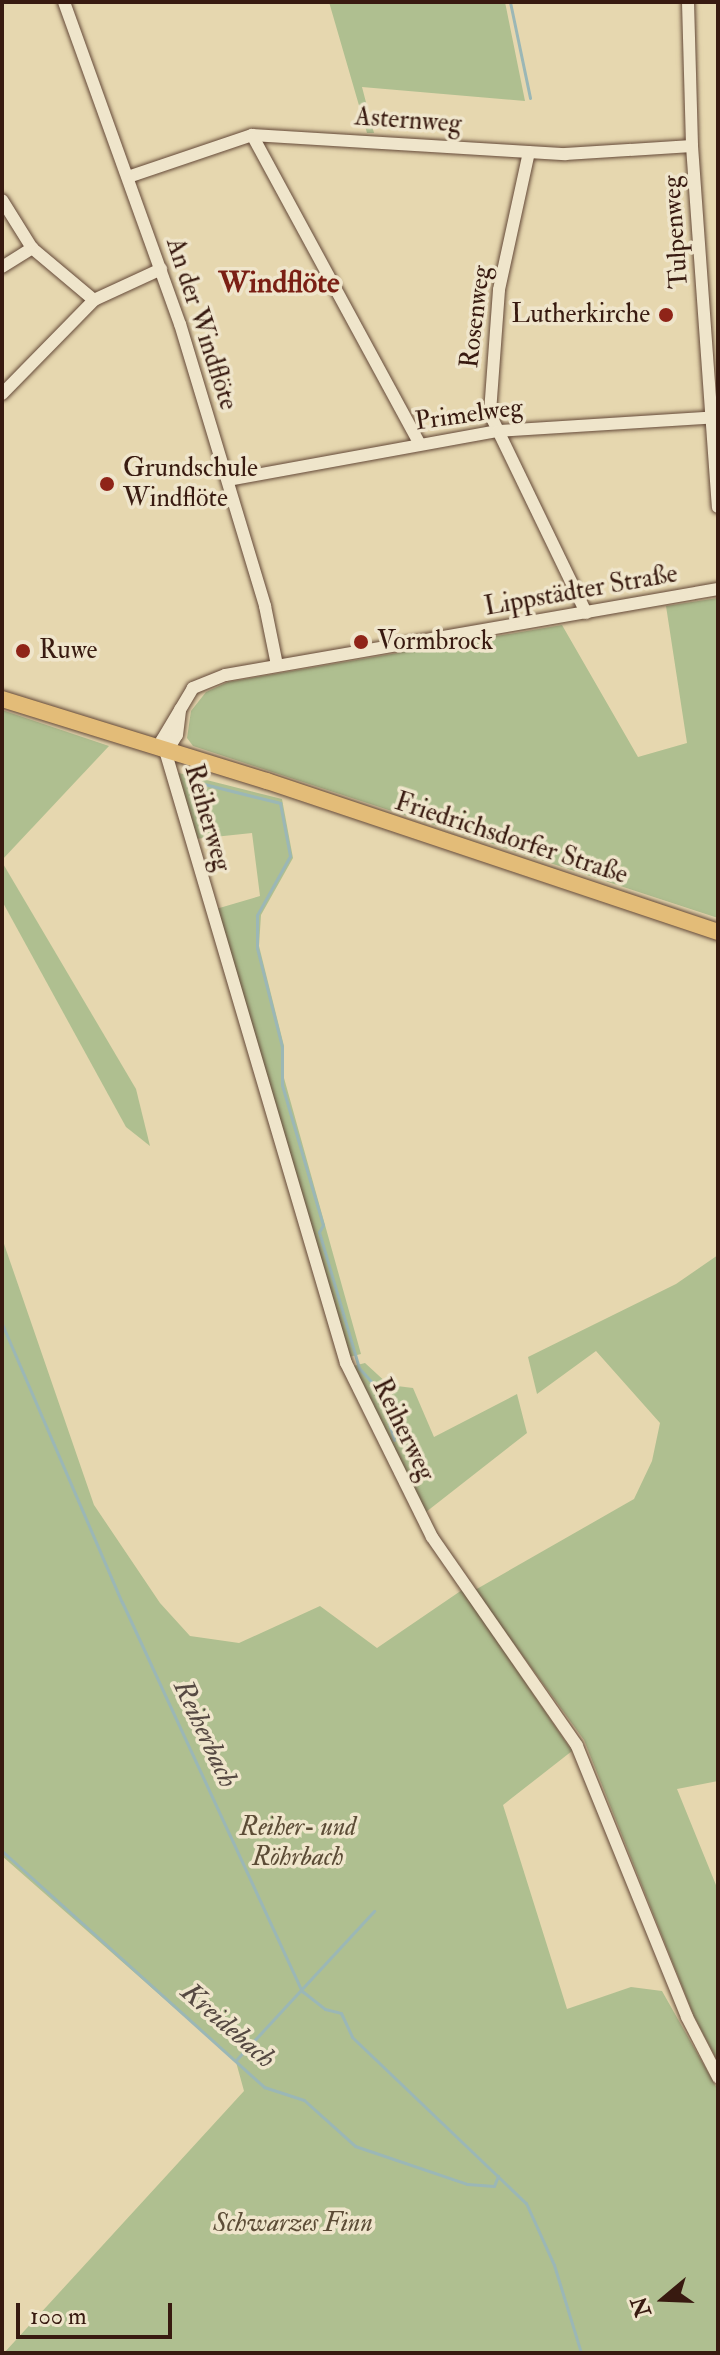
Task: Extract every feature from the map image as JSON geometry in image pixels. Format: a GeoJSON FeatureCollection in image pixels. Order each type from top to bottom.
{"type":"FeatureCollection","features":[{"type":"Feature","properties":{"kind":"main road","name":"Friedrichsdorfer Straße"},"geometry":{"type":"LineString","coordinates":[[2,699],[718,932]]}},
{"type":"Feature","properties":{"kind":"street","name":"An der Windflöte"},"geometry":{"type":"LineString","coordinates":[[64,2],[161,269],[265,606],[277,665]]}},
{"type":"Feature","properties":{"kind":"street","name":"Tulpenweg"},"geometry":{"type":"LineString","coordinates":[[688,2],[692,146],[715,417],[718,507]]}},
{"type":"Feature","properties":{"kind":"street","name":"Asternweg"},"geometry":{"type":"LineString","coordinates":[[128,177],[252,135],[529,152],[692,146]]}},
{"type":"Feature","properties":{"kind":"street"},"geometry":{"type":"LineString","coordinates":[[252,135],[419,443]]}},
{"type":"Feature","properties":{"kind":"street","name":"Rosenweg"},"geometry":{"type":"LineString","coordinates":[[529,152],[494,332],[489,395],[498,431],[586,613]]}},
{"type":"Feature","properties":{"kind":"street"},"geometry":{"type":"LineString","coordinates":[[2,200],[32,248],[94,300]]}},
{"type":"Feature","properties":{"kind":"street"},"geometry":{"type":"LineString","coordinates":[[2,267],[32,248]]}},
{"type":"Feature","properties":{"kind":"street"},"geometry":{"type":"LineString","coordinates":[[2,394],[94,300],[161,269]]}},
{"type":"Feature","properties":{"kind":"street","name":"Primelweg"},"geometry":{"type":"LineString","coordinates":[[228,480],[498,431],[715,417]]}},
{"type":"Feature","properties":{"kind":"street","name":"Lippstädter Straße"},"geometry":{"type":"LineString","coordinates":[[166,753],[177,735],[180,706],[204,681],[277,665],[718,589]]}},
{"type":"Feature","properties":{"kind":"street","name":"Reiherweg"},"geometry":{"type":"LineString","coordinates":[[166,753],[346,1363],[432,1537],[577,1746],[687,2017],[718,2077]]}},
{"type":"Feature","properties":{"kind":"green space"},"geometry":{"type":"Polygon","coordinates":[[[329,2],[505,2],[525,101],[362,87],[374,133],[367,133],[329,2]]]}},
{"type":"Feature","properties":{"kind":"green space"},"geometry":{"type":"Polygon","coordinates":[[[718,598],[718,918],[193,746],[187,738],[191,711],[206,692],[228,682],[562,625],[638,757],[687,743],[666,606],[718,598]]]}},
{"type":"Feature","properties":{"kind":"green space"},"geometry":{"type":"Polygon","coordinates":[[[2,710],[109,746],[2,860],[2,710]]]}},
{"type":"Feature","properties":{"kind":"green space"},"geometry":{"type":"Polygon","coordinates":[[[175,772],[282,799],[293,858],[261,915],[259,946],[284,1046],[284,1078],[361,1354],[349,1357],[216,909],[260,896],[252,833],[195,839],[175,772]]]}},
{"type":"Feature","properties":{"kind":"green space"},"geometry":{"type":"Polygon","coordinates":[[[2,862],[136,1089],[150,1146],[126,1127],[2,901],[2,862]]]}},
{"type":"Feature","properties":{"kind":"green space","name":"Reiher- und Röhrbach"},"geometry":{"type":"Polygon","coordinates":[[[2,1238],[94,1505],[160,1603],[190,1636],[239,1643],[320,1606],[377,1648],[462,1590],[572,1751],[503,1805],[567,2009],[631,1987],[662,1991],[718,2090],[718,2353],[4,2353],[244,2091],[236,2062],[2,1856],[2,1238]]]}},
{"type":"Feature","properties":{"kind":"green space"},"geometry":{"type":"Polygon","coordinates":[[[718,1255],[718,1781],[677,1789],[718,1890],[718,2062],[694,2016],[584,1740],[475,1590],[634,1499],[652,1461],[660,1423],[596,1351],[537,1394],[528,1357],[676,1284],[718,1255]]]}},
{"type":"Feature","properties":{"kind":"green space"},"geometry":{"type":"Polygon","coordinates":[[[365,1363],[389,1385],[413,1388],[434,1437],[517,1394],[527,1433],[426,1512],[353,1366],[365,1363]]]}},
{"type":"Feature","properties":{"kind":"waterway"},"geometry":{"type":"LineString","coordinates":[[510,2],[530,98]]}},
{"type":"Feature","properties":{"kind":"waterway"},"geometry":{"type":"LineString","coordinates":[[196,782],[280,803],[290,856],[257,915],[257,948],[282,1047],[282,1085],[323,1225],[319,1232],[359,1368],[380,1391],[394,1440]]}},
{"type":"Feature","properties":{"kind":"waterway","name":"Reiherbach"},"geometry":{"type":"LineString","coordinates":[[2,1324],[122,1602],[302,1991],[325,2009],[341,2013],[352,2037],[526,2203],[554,2265],[581,2353]]}},
{"type":"Feature","properties":{"kind":"waterway","name":"Kreidebach"},"geometry":{"type":"LineString","coordinates":[[2,1851],[264,2087],[304,2100],[355,2146],[467,2184],[494,2186],[498,2176]]}},
{"type":"Feature","properties":{"kind":"waterway"},"geometry":{"type":"LineString","coordinates":[[237,2059],[374,1911]]}},
{"type":"Feature","properties":{"kind":"place","name":"Lutherkirche"},"geometry":{"type":"Point","coordinates":[666,315]}},
{"type":"Feature","properties":{"kind":"place","name":"Grundschule Windflöte"},"geometry":{"type":"Point","coordinates":[107,484]}},
{"type":"Feature","properties":{"kind":"place","name":"Vormbrock"},"geometry":{"type":"Point","coordinates":[361,642]}},
{"type":"Feature","properties":{"kind":"place","name":"Ruwe"},"geometry":{"type":"Point","coordinates":[23,651]}},
{"type":"Feature","properties":{"kind":"district","name":"Windflöte"},"geometry":{"type":"Point","coordinates":[279,283]}},
{"type":"Feature","properties":{"kind":"park label","name":"Schwarzes Finn"},"geometry":{"type":"Point","coordinates":[293,2224]}}]}
